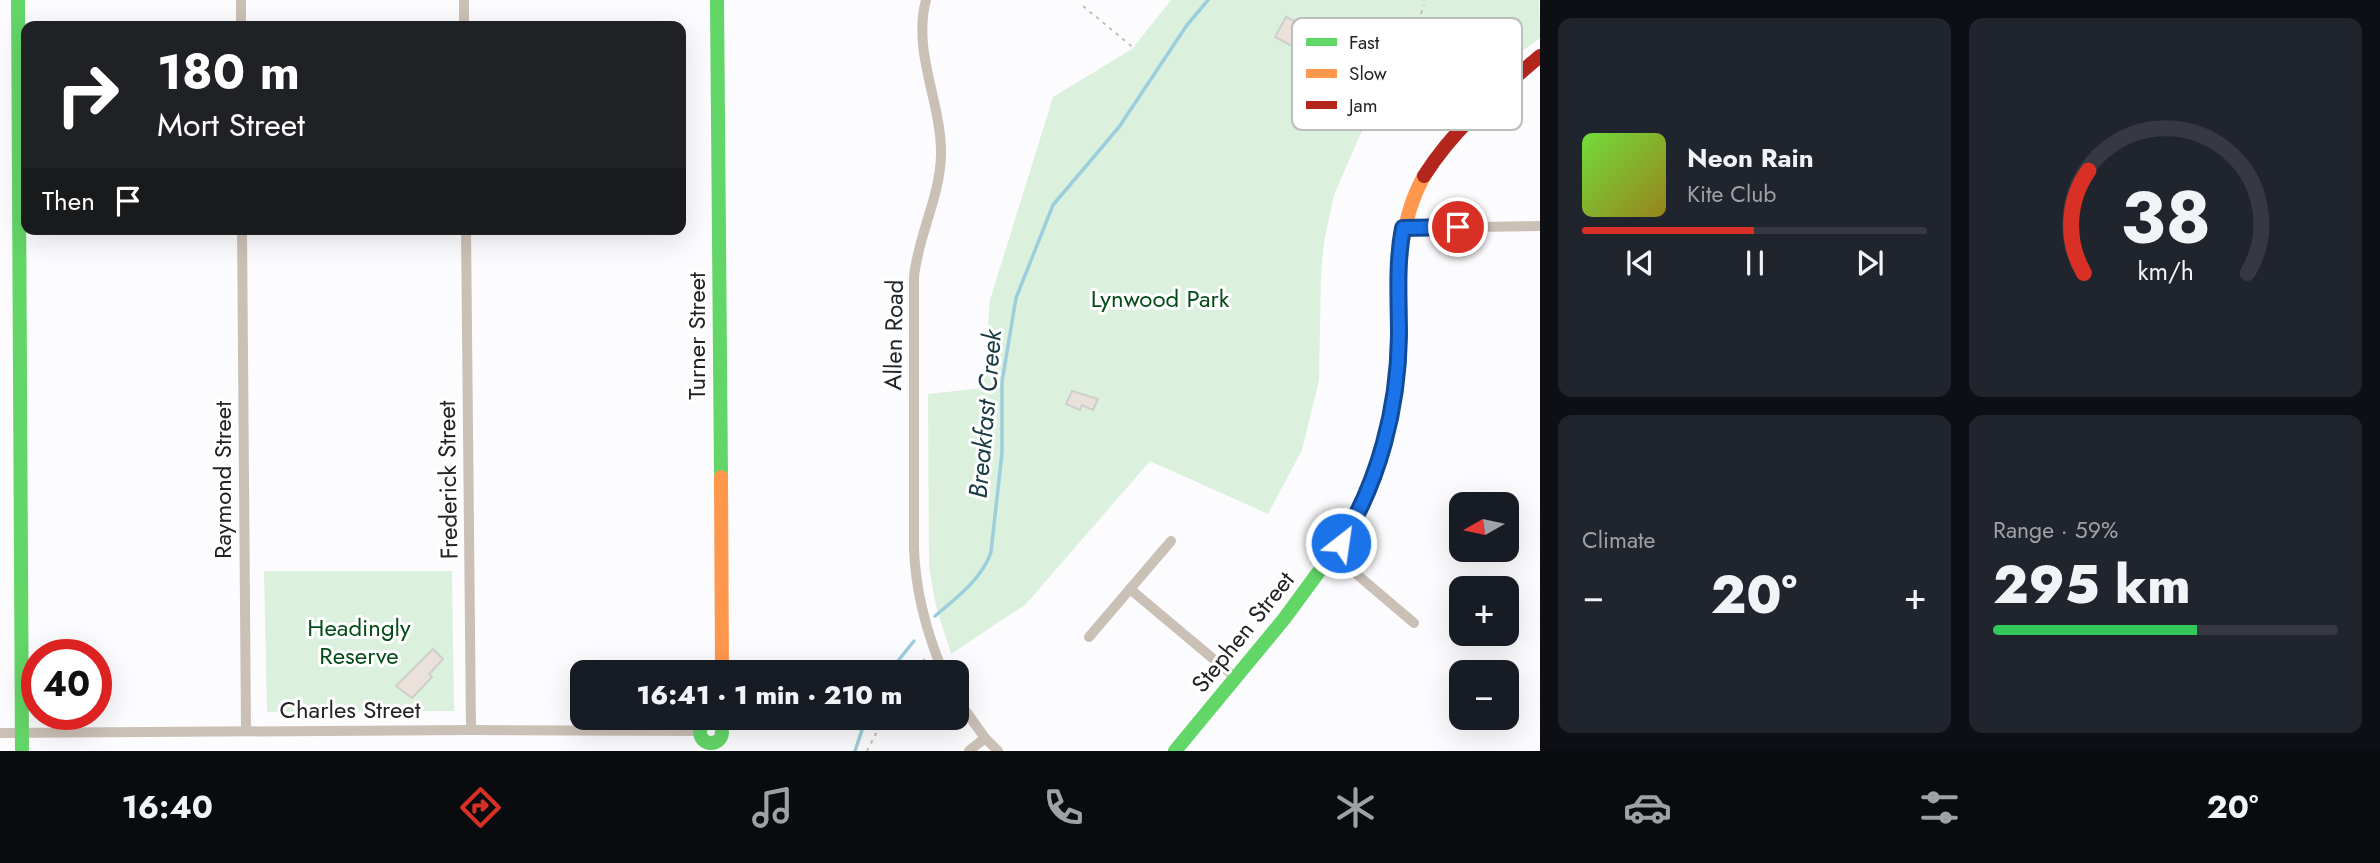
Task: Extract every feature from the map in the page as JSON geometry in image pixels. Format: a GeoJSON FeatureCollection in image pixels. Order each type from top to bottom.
{"type":"FeatureCollection","features":[{"type":"Feature","properties":{"kind":"street"},"geometry":{"type":"LineString","coordinates":[[18,0],[22,751]]}},
{"type":"Feature","properties":{"kind":"street"},"geometry":{"type":"LineString","coordinates":[[241,0],[241,21]]}},
{"type":"Feature","properties":{"kind":"street"},"geometry":{"type":"LineString","coordinates":[[464,0],[464,21]]}},
{"type":"Feature","properties":{"kind":"street","name":"Turner Street"},"geometry":{"type":"LineString","coordinates":[[717,0],[722,660]]}},
{"type":"Feature","properties":{"kind":"street","name":"Allen Road"},"geometry":{"type":"LineString","coordinates":[[926,0],[922,40],[941,154],[939,183],[917,258],[914,287],[914,561],[923,615],[939,660]]}},
{"type":"Feature","properties":{"kind":"street","name":"Stephen Street"},"geometry":{"type":"LineString","coordinates":[[1522,73],[1540,56]]}},
{"type":"Feature","properties":{"kind":"street","name":"Stephen Street"},"geometry":{"type":"LineString","coordinates":[[1175,751],[1334,555],[1362,507],[1382,450],[1396,380],[1399,259],[1403,228],[1416,190],[1427,170],[1460,130]]}},
{"type":"Feature","properties":{"kind":"street"},"geometry":{"type":"LineString","coordinates":[[1403,228],[1540,226]]}},
{"type":"Feature","properties":{"kind":"street","name":"Raymond Street"},"geometry":{"type":"LineString","coordinates":[[242,235],[246,732]]}},
{"type":"Feature","properties":{"kind":"street","name":"Frederick Street"},"geometry":{"type":"LineString","coordinates":[[466,235],[471,730]]}},
{"type":"Feature","properties":{"kind":"street"},"geometry":{"type":"LineString","coordinates":[[1089,636],[1171,541]]}},
{"type":"Feature","properties":{"kind":"street"},"geometry":{"type":"LineString","coordinates":[[1334,555],[1414,622]]}},
{"type":"Feature","properties":{"kind":"street"},"geometry":{"type":"LineString","coordinates":[[1130,589],[1236,678]]}},
{"type":"Feature","properties":{"kind":"street"},"geometry":{"type":"LineString","coordinates":[[969,716],[998,751]]}},
{"type":"Feature","properties":{"kind":"street","name":"Charles Street"},"geometry":{"type":"LineString","coordinates":[[0,733],[471,730],[705,741]]}},
{"type":"Feature","properties":{"kind":"street"},"geometry":{"type":"LineString","coordinates":[[969,751],[985,738]]}},
{"type":"Feature","properties":{"kind":"path"},"geometry":{"type":"LineString","coordinates":[[1420,18],[1424,5]]}},
{"type":"Feature","properties":{"kind":"path"},"geometry":{"type":"LineString","coordinates":[[1083,6],[1135,49]]}},
{"type":"Feature","properties":{"kind":"path"},"geometry":{"type":"LineString","coordinates":[[867,751],[878,730]]}},
{"type":"Feature","properties":{"kind":"green space","name":"Lynwood Park"},"geometry":{"type":"Polygon","coordinates":[[[1171,0],[1539,0],[1540,38],[1522,52],[1522,18],[1292,18],[1292,130],[1363,130],[1334,195],[1324,242],[1319,380],[1302,450],[1268,514],[1150,461],[1026,604],[951,654],[936,606],[929,566],[928,394],[983,388],[990,300],[1053,97],[1132,49],[1171,0]]]}},
{"type":"Feature","properties":{"kind":"green space","name":"Headingly Reserve"},"geometry":{"type":"Polygon","coordinates":[[[264,571],[452,571],[454,711],[267,712],[264,571]]]}},
{"type":"Feature","properties":{"kind":"building"},"geometry":{"type":"Polygon","coordinates":[[[1286,17],[1292,20],[1292,46],[1275,37],[1286,17]]]}},
{"type":"Feature","properties":{"kind":"building"},"geometry":{"type":"Polygon","coordinates":[[[1072,391],[1098,399],[1093,410],[1082,405],[1080,410],[1066,404],[1072,391]]]}},
{"type":"Feature","properties":{"kind":"building"},"geometry":{"type":"Polygon","coordinates":[[[433,649],[443,659],[429,674],[432,677],[412,698],[396,686],[433,649]]]}},
{"type":"Feature","properties":{"kind":"waterway","name":"Breakfast Creek"},"geometry":{"type":"LineString","coordinates":[[935,616],[975,579],[991,552],[1002,453],[1002,382],[1016,298],[1053,205],[1119,127],[1187,25],[1208,0]]}},
{"type":"Feature","properties":{"kind":"waterway","name":"Breakfast Creek"},"geometry":{"type":"LineString","coordinates":[[899,660],[914,641]]}},
{"type":"Feature","properties":{"kind":"waterway","name":"Breakfast Creek"},"geometry":{"type":"LineString","coordinates":[[855,751],[862,730]]}},
{"type":"Feature","properties":{"kind":"traffic: fast"},"geometry":{"type":"LineString","coordinates":[[18,0],[22,751]]}},
{"type":"Feature","properties":{"kind":"traffic: fast"},"geometry":{"type":"LineString","coordinates":[[717,0],[721,477]]}},
{"type":"Feature","properties":{"kind":"traffic: fast"},"geometry":{"type":"LineString","coordinates":[[1175,751],[1284,619],[1348,532],[1377,467],[1389,425],[1395,387]]}},
{"type":"Feature","properties":{"kind":"traffic: fast"},"geometry":{"type":"LineString","coordinates":[[711,721],[719,724],[722,732],[719,740],[711,743],[703,740],[700,732],[703,724],[711,721]]}},
{"type":"Feature","properties":{"kind":"traffic: slow"},"geometry":{"type":"LineString","coordinates":[[1395,387],[1401,253],[1405,227],[1424,176]]}},
{"type":"Feature","properties":{"kind":"traffic: slow"},"geometry":{"type":"LineString","coordinates":[[721,477],[722,660]]}},
{"type":"Feature","properties":{"kind":"traffic: jam"},"geometry":{"type":"LineString","coordinates":[[1522,72],[1540,56]]}},
{"type":"Feature","properties":{"kind":"traffic: jam"},"geometry":{"type":"LineString","coordinates":[[1424,176],[1460,130]]}},
{"type":"Feature","properties":{"kind":"route"},"geometry":{"type":"LineString","coordinates":[[1341,543],[1362,507],[1390,418],[1399,337],[1397,298],[1399,247],[1403,228],[1458,227]]}}]}
